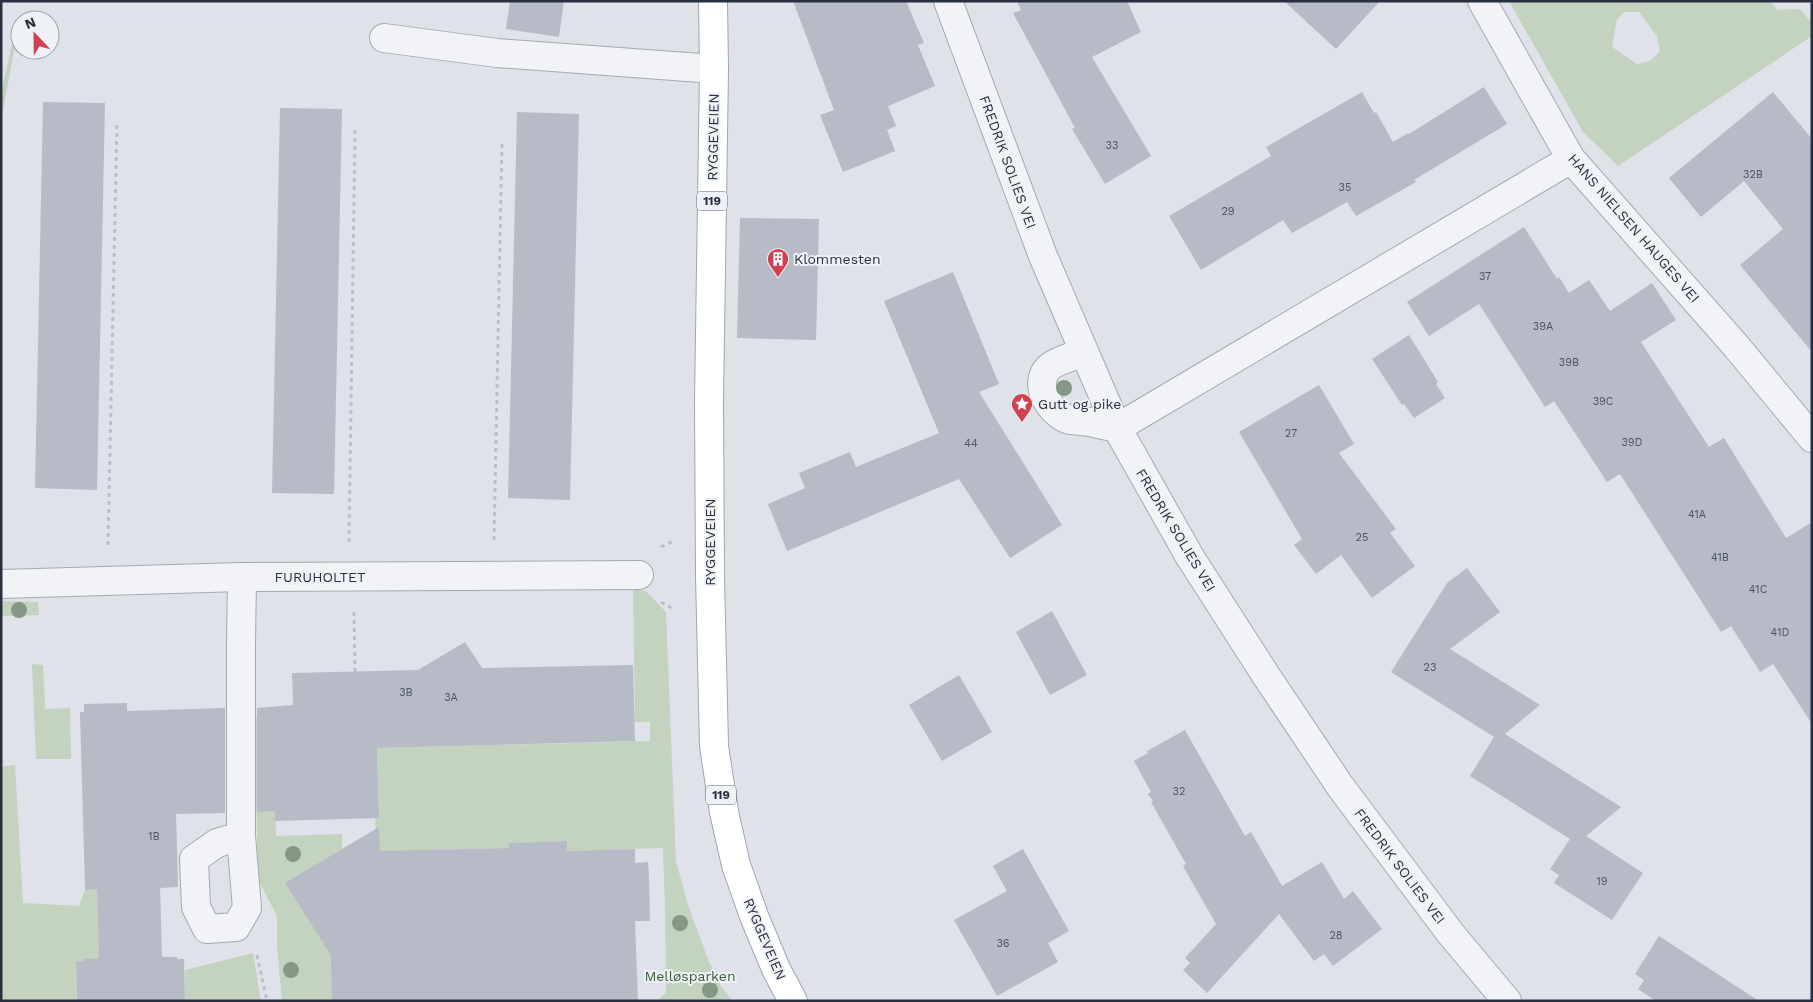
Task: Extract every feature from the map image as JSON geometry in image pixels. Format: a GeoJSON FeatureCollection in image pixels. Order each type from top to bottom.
{"type":"FeatureCollection","features":[{"type":"Feature","properties":{"kind":"main road","name":"RYGGEVEIEN"},"geometry":{"type":"LineString","coordinates":[[712,1],[714,69],[710,576],[714,746],[724,812],[736,865],[754,916],[776,969],[793,1001]]}},
{"type":"Feature","properties":{"kind":"street","name":"FREDRIK SOLIES VEI"},"geometry":{"type":"LineString","coordinates":[[948,1],[1043,256],[1117,428],[1190,557],[1340,786],[1451,934],[1506,1001]]}},
{"type":"Feature","properties":{"kind":"street","name":"HANS NIELSEN HAUGES VEI"},"geometry":{"type":"LineString","coordinates":[[1482,1],[1571,159],[1736,346],[1812,438]]}},
{"type":"Feature","properties":{"kind":"street"},"geometry":{"type":"LineString","coordinates":[[384,38],[497,53],[714,69]]}},
{"type":"Feature","properties":{"kind":"street"},"geometry":{"type":"LineString","coordinates":[[1084,352],[1047,369],[1042,381],[1046,399],[1058,413],[1069,420],[1117,428],[1571,159]]}},
{"type":"Feature","properties":{"kind":"street","name":"FURUHOLTET"},"geometry":{"type":"LineString","coordinates":[[1,584],[242,578],[639,575]]}},
{"type":"Feature","properties":{"kind":"street"},"geometry":{"type":"LineString","coordinates":[[241,836],[242,578]]}},
{"type":"Feature","properties":{"kind":"path"},"geometry":{"type":"LineString","coordinates":[[108,581],[117,121]]}},
{"type":"Feature","properties":{"kind":"path"},"geometry":{"type":"LineString","coordinates":[[354,130],[351,577],[355,672]]}},
{"type":"Feature","properties":{"kind":"path"},"geometry":{"type":"LineString","coordinates":[[494,576],[502,141]]}},
{"type":"Feature","properties":{"kind":"green space"},"geometry":{"type":"Polygon","coordinates":[[[1509,1],[1770,1],[1777,10],[1800,9],[1812,23],[1812,36],[1618,166],[1583,132],[1509,1]],[[1625,12],[1617,19],[1612,47],[1637,64],[1650,61],[1660,52],[1657,36],[1639,12],[1625,12]]]}},
{"type":"Feature","properties":{"kind":"green space"},"geometry":{"type":"Polygon","coordinates":[[[10,53],[10,60],[12,60],[1,121],[1,94],[10,53]]]}},
{"type":"Feature","properties":{"kind":"green space","name":"Melløsparken"},"geometry":{"type":"Polygon","coordinates":[[[633,589],[646,591],[666,612],[676,861],[688,905],[707,957],[721,986],[732,1001],[658,1001],[666,992],[663,848],[567,851],[567,841],[510,843],[509,848],[427,850],[376,855],[375,806],[379,805],[377,748],[650,741],[650,722],[635,722],[633,589]]]}},
{"type":"Feature","properties":{"kind":"green space"},"geometry":{"type":"Polygon","coordinates":[[[1,601],[38,602],[39,615],[1,616],[1,601]]]}},
{"type":"Feature","properties":{"kind":"green space"},"geometry":{"type":"Polygon","coordinates":[[[32,664],[43,665],[45,709],[70,708],[71,759],[36,759],[32,664]]]}},
{"type":"Feature","properties":{"kind":"green space"},"geometry":{"type":"Polygon","coordinates":[[[253,718],[273,720],[276,836],[342,834],[342,849],[290,881],[334,959],[332,1001],[282,1001],[277,945],[277,916],[257,878],[253,718]]]}},
{"type":"Feature","properties":{"kind":"green space"},"geometry":{"type":"Polygon","coordinates":[[[15,765],[23,903],[79,906],[85,890],[97,889],[99,958],[76,961],[77,1001],[1,1001],[1,767],[15,765]]]}},
{"type":"Feature","properties":{"kind":"green space"},"geometry":{"type":"Polygon","coordinates":[[[253,953],[261,1001],[185,1001],[185,970],[253,953]]]}},
{"type":"Feature","properties":{"kind":"building"},"geometry":{"type":"Polygon","coordinates":[[[510,1],[564,1],[559,37],[506,29],[510,1]]]}},
{"type":"Feature","properties":{"kind":"building"},"geometry":{"type":"Polygon","coordinates":[[[793,1],[906,1],[924,43],[918,45],[935,86],[888,106],[896,126],[887,130],[895,151],[843,172],[820,115],[834,110],[793,1]]]}},
{"type":"Feature","properties":{"kind":"building"},"geometry":{"type":"Polygon","coordinates":[[[1017,1],[1127,1],[1141,32],[1092,57],[1151,156],[1105,184],[1072,129],[1075,128],[1013,13],[1021,10],[1017,1]]]}},
{"type":"Feature","properties":{"kind":"building"},"geometry":{"type":"Polygon","coordinates":[[[1284,1],[1380,1],[1336,49],[1284,1]]]}},
{"type":"Feature","properties":{"kind":"building"},"geometry":{"type":"Polygon","coordinates":[[[1484,87],[1507,124],[1414,180],[1416,182],[1356,216],[1347,202],[1292,233],[1283,220],[1201,270],[1169,216],[1271,156],[1266,147],[1362,92],[1393,142],[1484,87]]]}},
{"type":"Feature","properties":{"kind":"building"},"geometry":{"type":"Polygon","coordinates":[[[1773,92],[1812,139],[1812,352],[1740,265],[1783,229],[1744,181],[1701,217],[1669,178],[1773,92]]]}},
{"type":"Feature","properties":{"kind":"building"},"geometry":{"type":"Polygon","coordinates":[[[43,102],[105,103],[97,490],[35,488],[43,102]]]}},
{"type":"Feature","properties":{"kind":"building"},"geometry":{"type":"Polygon","coordinates":[[[280,108],[342,109],[334,494],[272,493],[280,108]]]}},
{"type":"Feature","properties":{"kind":"building"},"geometry":{"type":"Polygon","coordinates":[[[517,112],[579,114],[570,500],[508,498],[517,112]]]}},
{"type":"Feature","properties":{"kind":"building","name":"Klommesten"},"geometry":{"type":"Polygon","coordinates":[[[740,218],[819,219],[816,340],[737,338],[740,218]]]}},
{"type":"Feature","properties":{"kind":"building"},"geometry":{"type":"Polygon","coordinates":[[[1524,227],[1557,279],[1559,277],[1569,293],[1589,280],[1610,311],[1652,283],[1676,320],[1641,342],[1709,447],[1724,438],[1786,538],[1812,522],[1812,724],[1773,664],[1760,672],[1731,626],[1721,632],[1620,474],[1607,482],[1554,401],[1545,407],[1479,304],[1429,336],[1407,302],[1524,227]]]}},
{"type":"Feature","properties":{"kind":"building"},"geometry":{"type":"Polygon","coordinates":[[[953,272],[999,384],[979,392],[1062,525],[1010,558],[959,479],[787,551],[768,504],[805,488],[799,473],[850,452],[856,467],[939,433],[884,301],[953,272]]]}},
{"type":"Feature","properties":{"kind":"building"},"geometry":{"type":"Polygon","coordinates":[[[1409,335],[1438,382],[1436,384],[1445,398],[1414,418],[1404,404],[1402,405],[1372,359],[1409,335]]]}},
{"type":"Feature","properties":{"kind":"building"},"geometry":{"type":"Polygon","coordinates":[[[1319,385],[1354,444],[1339,453],[1396,529],[1390,533],[1415,566],[1372,598],[1341,555],[1316,574],[1294,545],[1302,539],[1239,432],[1319,385]]]}},
{"type":"Feature","properties":{"kind":"building"},"geometry":{"type":"Polygon","coordinates":[[[1467,568],[1500,612],[1450,649],[1540,705],[1505,734],[1621,807],[1586,836],[1643,873],[1612,920],[1554,883],[1559,875],[1550,869],[1570,839],[1470,776],[1494,737],[1391,672],[1447,583],[1467,568]]]}},
{"type":"Feature","properties":{"kind":"building"},"geometry":{"type":"Polygon","coordinates":[[[1052,611],[1087,675],[1050,695],[1016,632],[1052,611]]]}},
{"type":"Feature","properties":{"kind":"building"},"geometry":{"type":"Polygon","coordinates":[[[465,642],[482,668],[633,665],[635,741],[377,748],[379,818],[275,821],[275,811],[257,812],[257,708],[293,705],[292,673],[418,670],[465,642]]]}},
{"type":"Feature","properties":{"kind":"building"},"geometry":{"type":"Polygon","coordinates":[[[959,675],[992,732],[942,761],[909,705],[959,675]]]}},
{"type":"Feature","properties":{"kind":"building"},"geometry":{"type":"Polygon","coordinates":[[[127,703],[127,711],[225,708],[225,813],[176,814],[178,887],[160,888],[162,957],[184,959],[185,1001],[77,1001],[76,961],[99,958],[97,889],[85,890],[80,712],[84,712],[84,704],[127,703]]]}},
{"type":"Feature","properties":{"kind":"building"},"geometry":{"type":"Polygon","coordinates":[[[1185,730],[1245,836],[1251,832],[1282,886],[1322,862],[1344,899],[1353,891],[1382,929],[1333,966],[1324,954],[1314,961],[1279,914],[1207,993],[1183,970],[1190,963],[1185,958],[1216,924],[1183,866],[1186,864],[1151,802],[1153,801],[1148,794],[1151,792],[1134,761],[1148,753],[1147,751],[1185,730]]]}},
{"type":"Feature","properties":{"kind":"building"},"geometry":{"type":"Polygon","coordinates":[[[379,827],[380,851],[509,848],[509,843],[567,841],[567,851],[635,849],[635,863],[648,862],[650,921],[635,921],[638,1001],[332,1001],[331,955],[285,883],[379,827]]]}},
{"type":"Feature","properties":{"kind":"building"},"geometry":{"type":"Polygon","coordinates":[[[1023,849],[1069,931],[1048,943],[1058,962],[997,996],[954,920],[1007,891],[993,866],[1023,849]]]}},
{"type":"Feature","properties":{"kind":"building"},"geometry":{"type":"Polygon","coordinates":[[[1659,936],[1759,1001],[1656,1001],[1638,989],[1644,980],[1635,974],[1659,936]]]}},
{"type":"Feature","properties":{"kind":"place","name":"Klommesten"},"geometry":{"type":"Point","coordinates":[778,278]}},
{"type":"Feature","properties":{"kind":"place","name":"Gutt og pike"},"geometry":{"type":"Point","coordinates":[1022,423]}}]}
